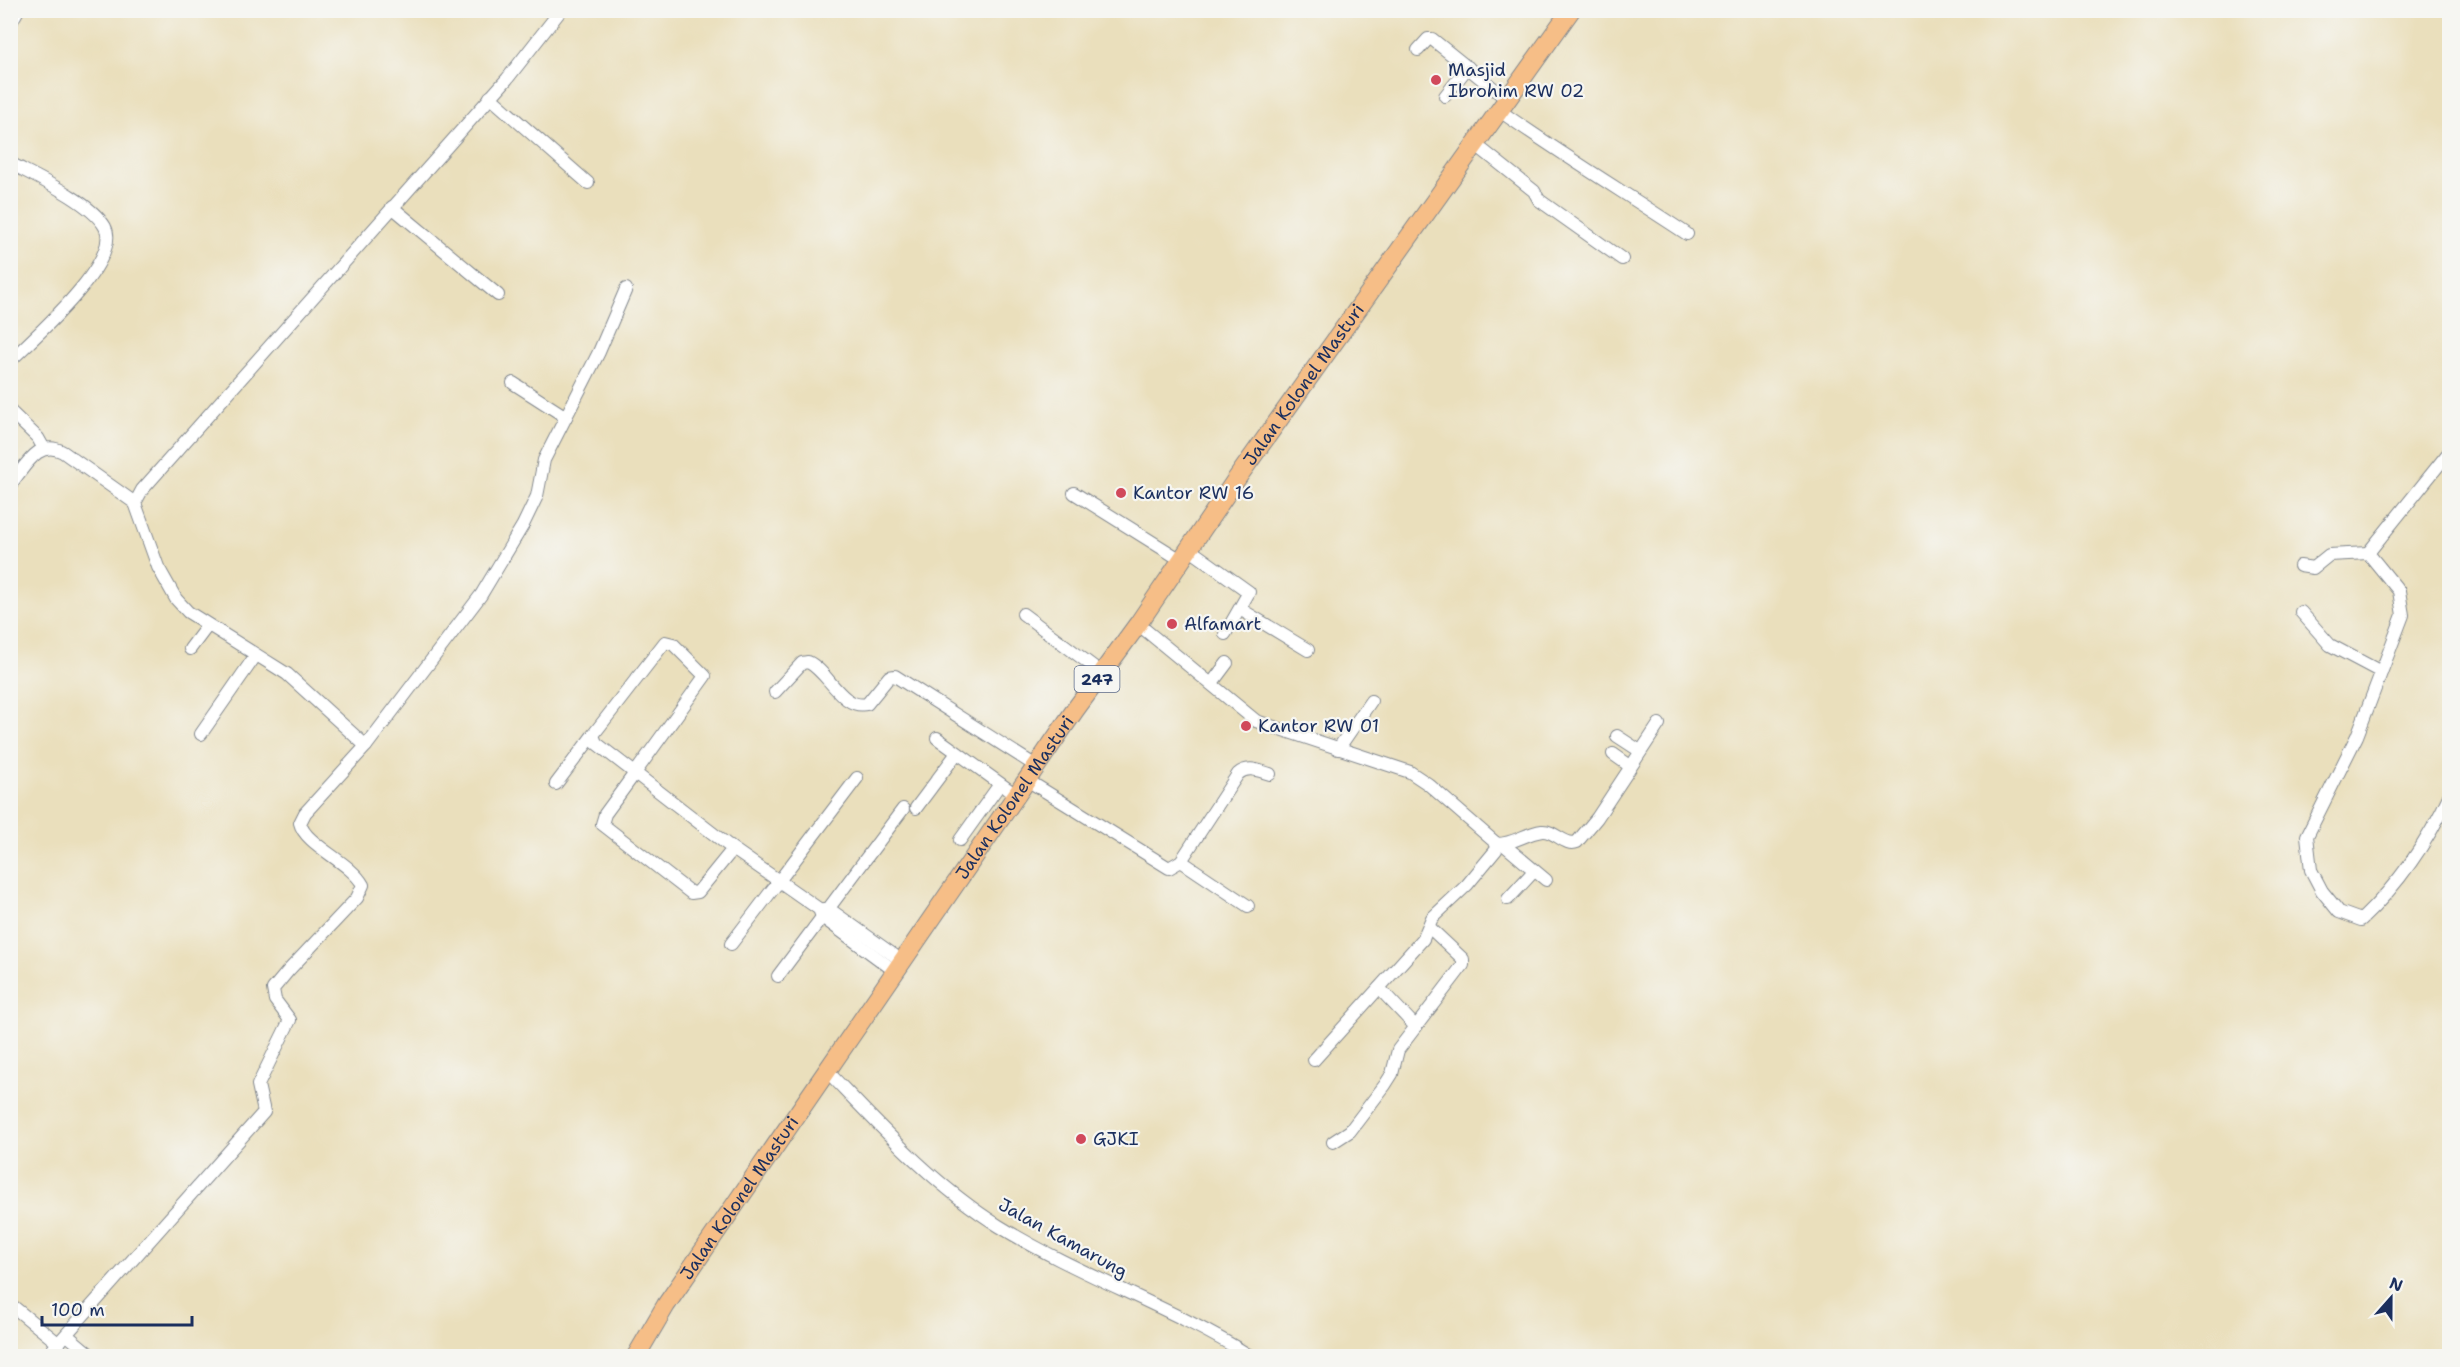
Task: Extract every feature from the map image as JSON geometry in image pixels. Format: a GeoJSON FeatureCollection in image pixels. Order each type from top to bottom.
{"type":"FeatureCollection","features":[{"type":"Feature","properties":{"kind":"main road","name":"Jalan Kolonel Masturi"},"geometry":{"type":"LineString","coordinates":[[636,1356],[666,1305],[1031,773],[1571,10]]}},
{"type":"Feature","properties":{"kind":"street"},"geometry":{"type":"LineString","coordinates":[[10,24],[18,10]]}},
{"type":"Feature","properties":{"kind":"street"},"geometry":{"type":"LineString","coordinates":[[135,503],[142,490],[490,97],[561,10]]}},
{"type":"Feature","properties":{"kind":"street"},"geometry":{"type":"LineString","coordinates":[[1418,50],[1428,39],[1432,39],[1468,67],[1545,143],[1584,165],[1687,234]]}},
{"type":"Feature","properties":{"kind":"street"},"geometry":{"type":"LineString","coordinates":[[1445,96],[1468,67]]}},
{"type":"Feature","properties":{"kind":"street"},"geometry":{"type":"LineString","coordinates":[[490,97],[588,183]]}},
{"type":"Feature","properties":{"kind":"street"},"geometry":{"type":"LineString","coordinates":[[1475,144],[1534,191],[1539,200],[1622,260]]}},
{"type":"Feature","properties":{"kind":"street"},"geometry":{"type":"LineString","coordinates":[[10,163],[82,206],[99,220],[106,229],[108,239],[91,276],[10,362]]}},
{"type":"Feature","properties":{"kind":"street"},"geometry":{"type":"LineString","coordinates":[[392,207],[498,295]]}},
{"type":"Feature","properties":{"kind":"street"},"geometry":{"type":"LineString","coordinates":[[47,1356],[264,1112],[258,1085],[290,1020],[275,1000],[273,989],[357,898],[363,885],[348,867],[309,837],[300,823],[305,813],[366,746],[481,595],[530,512],[537,496],[544,460],[599,352],[626,289]]}},
{"type":"Feature","properties":{"kind":"street"},"geometry":{"type":"LineString","coordinates":[[513,383],[566,417]]}},
{"type":"Feature","properties":{"kind":"street"},"geometry":{"type":"LineString","coordinates":[[10,411],[38,438],[43,447],[63,452],[135,503],[158,567],[167,585],[188,612],[299,683],[366,746]]}},
{"type":"Feature","properties":{"kind":"street"},"geometry":{"type":"LineString","coordinates":[[10,484],[43,447]]}},
{"type":"Feature","properties":{"kind":"street"},"geometry":{"type":"LineString","coordinates":[[2300,566],[2313,568],[2329,555],[2368,553],[2450,451]]}},
{"type":"Feature","properties":{"kind":"street"},"geometry":{"type":"LineString","coordinates":[[1074,493],[1250,592],[1225,634]]}},
{"type":"Feature","properties":{"kind":"street"},"geometry":{"type":"LineString","coordinates":[[2368,553],[2394,582],[2403,609],[2357,736],[2307,836],[2310,870],[2322,891],[2339,912],[2361,920],[2384,898],[2434,830],[2450,794]]}},
{"type":"Feature","properties":{"kind":"street"},"geometry":{"type":"LineString","coordinates":[[1240,609],[1308,650]]}},
{"type":"Feature","properties":{"kind":"street"},"geometry":{"type":"LineString","coordinates":[[2301,612],[2330,645],[2381,672]]}},
{"type":"Feature","properties":{"kind":"street"},"geometry":{"type":"LineString","coordinates":[[1023,614],[1102,674]]}},
{"type":"Feature","properties":{"kind":"street"},"geometry":{"type":"LineString","coordinates":[[1138,624],[1256,720],[1416,776],[1545,880]]}},
{"type":"Feature","properties":{"kind":"street"},"geometry":{"type":"LineString","coordinates":[[190,649],[208,626]]}},
{"type":"Feature","properties":{"kind":"street"},"geometry":{"type":"LineString","coordinates":[[556,784],[662,643],[667,641],[701,671],[704,679],[602,819],[604,828],[694,894],[733,849]]}},
{"type":"Feature","properties":{"kind":"street"},"geometry":{"type":"LineString","coordinates":[[201,734],[256,656]]}},
{"type":"Feature","properties":{"kind":"street"},"geometry":{"type":"LineString","coordinates":[[776,692],[802,663],[808,662],[848,700],[858,705],[867,704],[889,677],[895,676],[1160,865],[1168,868],[1181,861],[1239,774],[1245,769],[1270,774]]}},
{"type":"Feature","properties":{"kind":"street"},"geometry":{"type":"LineString","coordinates":[[1212,683],[1227,663]]}},
{"type":"Feature","properties":{"kind":"street"},"geometry":{"type":"LineString","coordinates":[[1338,749],[1371,701]]}},
{"type":"Feature","properties":{"kind":"street"},"geometry":{"type":"LineString","coordinates":[[1314,1060],[1423,939],[1432,918],[1467,885],[1500,844],[1542,831],[1570,843],[1577,842],[1597,818],[1659,724]]}},
{"type":"Feature","properties":{"kind":"street"},"geometry":{"type":"LineString","coordinates":[[593,735],[597,743],[733,849],[898,966]]}},
{"type":"Feature","properties":{"kind":"street"},"geometry":{"type":"LineString","coordinates":[[1617,736],[1640,751]]}},
{"type":"Feature","properties":{"kind":"street"},"geometry":{"type":"LineString","coordinates":[[937,738],[1013,800]]}},
{"type":"Feature","properties":{"kind":"street"},"geometry":{"type":"LineString","coordinates":[[916,808],[957,753]]}},
{"type":"Feature","properties":{"kind":"street"},"geometry":{"type":"LineString","coordinates":[[1613,754],[1630,766]]}},
{"type":"Feature","properties":{"kind":"street"},"geometry":{"type":"LineString","coordinates":[[730,944],[857,778]]}},
{"type":"Feature","properties":{"kind":"street"},"geometry":{"type":"LineString","coordinates":[[960,840],[997,788]]}},
{"type":"Feature","properties":{"kind":"street"},"geometry":{"type":"LineString","coordinates":[[778,976],[823,912],[903,810]]}},
{"type":"Feature","properties":{"kind":"street"},"geometry":{"type":"LineString","coordinates":[[1181,861],[1248,906]]}},
{"type":"Feature","properties":{"kind":"street"},"geometry":{"type":"LineString","coordinates":[[1508,899],[1534,871]]}},
{"type":"Feature","properties":{"kind":"street"},"geometry":{"type":"LineString","coordinates":[[1333,1142],[1350,1131],[1385,1085],[1392,1074],[1398,1050],[1464,962],[1429,927]]}},
{"type":"Feature","properties":{"kind":"street"},"geometry":{"type":"LineString","coordinates":[[1379,988],[1416,1027]]}},
{"type":"Feature","properties":{"kind":"street","name":"Jalan Kamarung"},"geometry":{"type":"LineString","coordinates":[[827,1071],[930,1176],[997,1225],[1067,1265],[1191,1323],[1250,1356]]}},
{"type":"Feature","properties":{"kind":"street"},"geometry":{"type":"LineString","coordinates":[[10,1304],[92,1356]]}},
{"type":"Feature","properties":{"kind":"place","name":"Masjid Ibrohim RW 02"},"geometry":{"type":"Point","coordinates":[1436,80]}},
{"type":"Feature","properties":{"kind":"place","name":"Kantor RW 16"},"geometry":{"type":"Point","coordinates":[1121,493]}},
{"type":"Feature","properties":{"kind":"place","name":"Alfamart"},"geometry":{"type":"Point","coordinates":[1172,624]}},
{"type":"Feature","properties":{"kind":"place","name":"Kantor RW 01"},"geometry":{"type":"Point","coordinates":[1246,726]}},
{"type":"Feature","properties":{"kind":"place","name":"GJKI"},"geometry":{"type":"Point","coordinates":[1081,1139]}}]}
